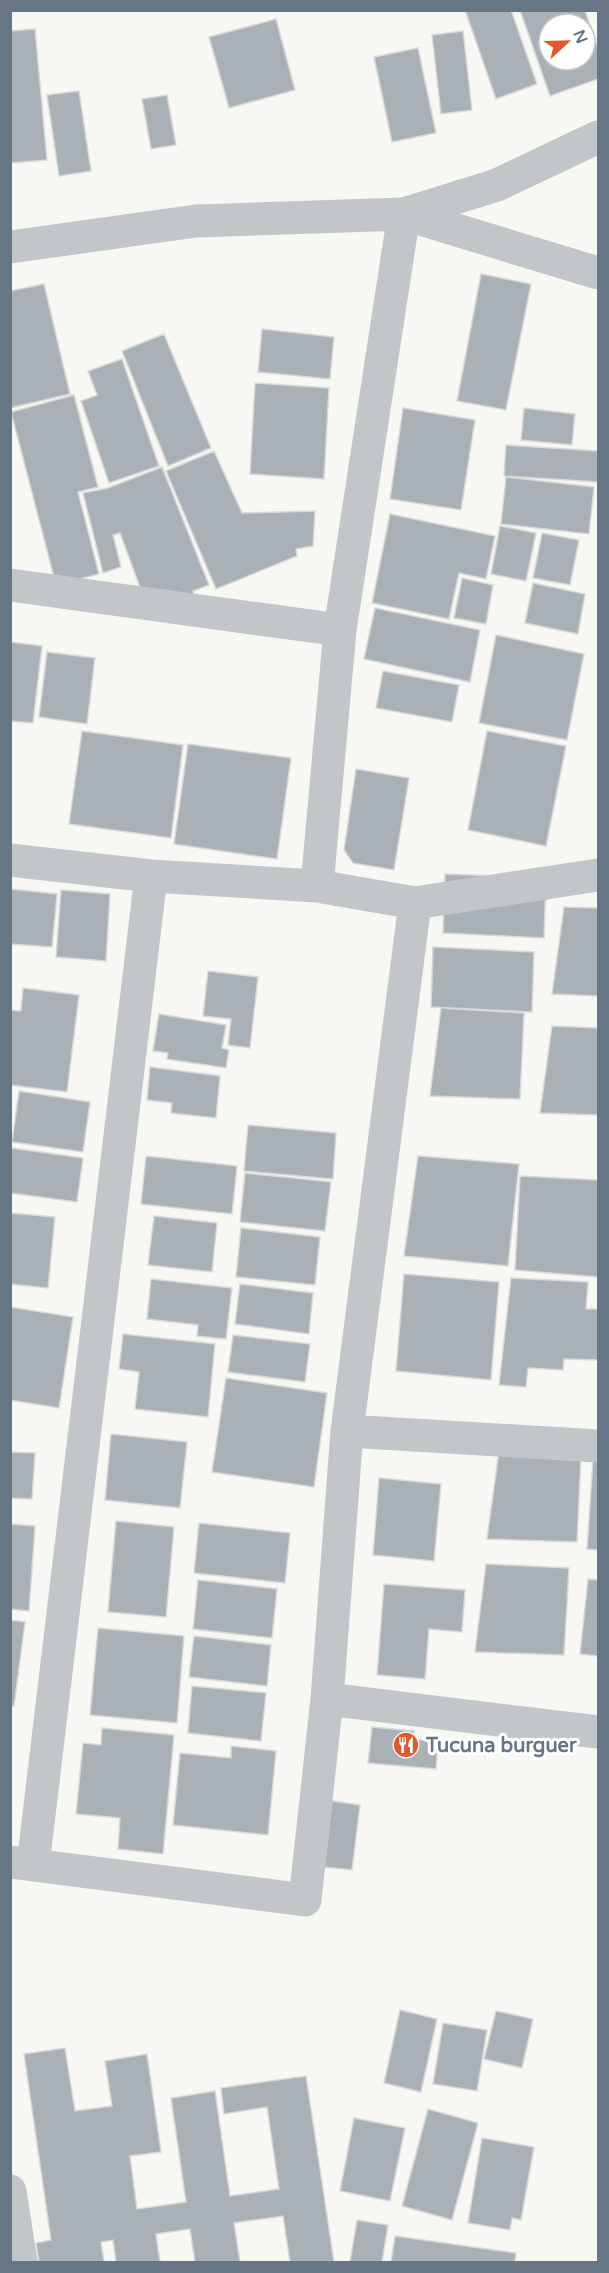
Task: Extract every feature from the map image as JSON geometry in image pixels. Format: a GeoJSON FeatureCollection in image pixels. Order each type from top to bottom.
{"type":"FeatureCollection","features":[{"type":"Feature","properties":{"kind":"street"},"geometry":{"type":"LineString","coordinates":[[10,248],[196,221],[404,214],[497,186],[598,137]]}},
{"type":"Feature","properties":{"kind":"street"},"geometry":{"type":"LineString","coordinates":[[404,214],[598,273]]}},
{"type":"Feature","properties":{"kind":"street"},"geometry":{"type":"LineString","coordinates":[[317,886],[340,630],[404,214]]}},
{"type":"Feature","properties":{"kind":"street"},"geometry":{"type":"LineString","coordinates":[[10,585],[340,630]]}},
{"type":"Feature","properties":{"kind":"street"},"geometry":{"type":"LineString","coordinates":[[10,860],[151,876],[317,886],[415,903],[598,875]]}},
{"type":"Feature","properties":{"kind":"street"},"geometry":{"type":"LineString","coordinates":[[151,876],[22,1863],[304,1900],[327,1699],[347,1431],[415,903]]}},
{"type":"Feature","properties":{"kind":"street"},"geometry":{"type":"LineString","coordinates":[[347,1431],[598,1446]]}},
{"type":"Feature","properties":{"kind":"street"},"geometry":{"type":"LineString","coordinates":[[327,1699],[598,1732]]}},
{"type":"Feature","properties":{"kind":"street"},"geometry":{"type":"LineString","coordinates":[[10,2191],[21,2262]]}},
{"type":"Feature","properties":{"kind":"building"},"geometry":{"type":"Polygon","coordinates":[[[465,10],[511,10],[537,84],[496,99],[465,10]]]}},
{"type":"Feature","properties":{"kind":"building"},"geometry":{"type":"Polygon","coordinates":[[[520,10],[585,10],[586,12],[537,12],[537,59],[520,10]]]}},
{"type":"Feature","properties":{"kind":"building"},"geometry":{"type":"Polygon","coordinates":[[[276,19],[295,90],[229,108],[209,37],[276,19]]]}},
{"type":"Feature","properties":{"kind":"building"},"geometry":{"type":"Polygon","coordinates":[[[35,29],[47,160],[10,163],[10,31],[35,29]]]}},
{"type":"Feature","properties":{"kind":"building"},"geometry":{"type":"Polygon","coordinates":[[[463,31],[472,110],[441,114],[432,35],[463,31]]]}},
{"type":"Feature","properties":{"kind":"building"},"geometry":{"type":"Polygon","coordinates":[[[597,46],[598,79],[550,96],[542,72],[597,72],[597,46]]]}},
{"type":"Feature","properties":{"kind":"building"},"geometry":{"type":"Polygon","coordinates":[[[418,48],[436,133],[392,142],[374,57],[418,48]]]}},
{"type":"Feature","properties":{"kind":"building"},"geometry":{"type":"Polygon","coordinates":[[[79,91],[91,171],[59,176],[47,95],[79,91]]]}},
{"type":"Feature","properties":{"kind":"building"},"geometry":{"type":"Polygon","coordinates":[[[167,95],[176,145],[151,149],[142,99],[167,95]]]}},
{"type":"Feature","properties":{"kind":"building"},"geometry":{"type":"Polygon","coordinates":[[[481,274],[531,284],[506,410],[457,401],[481,274]]]}},
{"type":"Feature","properties":{"kind":"building"},"geometry":{"type":"Polygon","coordinates":[[[44,284],[70,394],[10,408],[10,291],[44,284]]]}},
{"type":"Feature","properties":{"kind":"building"},"geometry":{"type":"Polygon","coordinates":[[[262,329],[334,337],[330,379],[258,372],[262,329]]]}},
{"type":"Feature","properties":{"kind":"building"},"geometry":{"type":"Polygon","coordinates":[[[164,334],[211,448],[168,466],[122,351],[164,334]]]}},
{"type":"Feature","properties":{"kind":"building"},"geometry":{"type":"Polygon","coordinates":[[[122,359],[159,466],[109,483],[81,401],[97,395],[88,371],[122,359]]]}},
{"type":"Feature","properties":{"kind":"building"},"geometry":{"type":"Polygon","coordinates":[[[255,383],[329,388],[324,479],[250,474],[255,383]]]}},
{"type":"Feature","properties":{"kind":"building"},"geometry":{"type":"Polygon","coordinates":[[[74,395],[98,487],[78,492],[99,574],[56,585],[11,412],[74,395]]]}},
{"type":"Feature","properties":{"kind":"building"},"geometry":{"type":"Polygon","coordinates":[[[403,408],[475,420],[461,510],[390,499],[403,408]]]}},
{"type":"Feature","properties":{"kind":"building"},"geometry":{"type":"Polygon","coordinates":[[[524,408],[575,414],[572,445],[521,440],[524,408]]]}},
{"type":"Feature","properties":{"kind":"building"},"geometry":{"type":"Polygon","coordinates":[[[506,445],[598,451],[598,482],[504,476],[506,445]]]}},
{"type":"Feature","properties":{"kind":"building"},"geometry":{"type":"Polygon","coordinates":[[[214,451],[242,513],[315,511],[313,546],[296,549],[297,556],[216,589],[166,471],[214,451]]]}},
{"type":"Feature","properties":{"kind":"building"},"geometry":{"type":"Polygon","coordinates":[[[162,467],[209,585],[193,591],[194,595],[145,601],[120,533],[113,535],[121,567],[103,573],[83,493],[108,488],[162,467]]]}},
{"type":"Feature","properties":{"kind":"building"},"geometry":{"type":"Polygon","coordinates":[[[506,477],[594,487],[589,534],[501,524],[506,477]]]}},
{"type":"Feature","properties":{"kind":"building"},"geometry":{"type":"Polygon","coordinates":[[[390,514],[495,536],[486,579],[459,573],[449,619],[372,603],[390,514]]]}},
{"type":"Feature","properties":{"kind":"building"},"geometry":{"type":"Polygon","coordinates":[[[500,526],[536,533],[526,581],[491,574],[500,526]]]}},
{"type":"Feature","properties":{"kind":"building"},"geometry":{"type":"Polygon","coordinates":[[[542,533],[579,540],[570,585],[533,578],[542,533]]]}},
{"type":"Feature","properties":{"kind":"building"},"geometry":{"type":"Polygon","coordinates":[[[462,578],[493,585],[486,624],[454,618],[462,578]]]}},
{"type":"Feature","properties":{"kind":"building"},"geometry":{"type":"Polygon","coordinates":[[[533,583],[585,594],[578,634],[525,623],[533,583]]]}},
{"type":"Feature","properties":{"kind":"building"},"geometry":{"type":"Polygon","coordinates":[[[375,608],[480,630],[470,682],[364,659],[375,608]]]}},
{"type":"Feature","properties":{"kind":"building"},"geometry":{"type":"Polygon","coordinates":[[[496,635],[584,654],[567,740],[479,723],[496,635]]]}},
{"type":"Feature","properties":{"kind":"building"},"geometry":{"type":"Polygon","coordinates":[[[10,642],[42,646],[33,723],[10,721],[10,642]]]}},
{"type":"Feature","properties":{"kind":"building"},"geometry":{"type":"Polygon","coordinates":[[[47,652],[95,658],[87,724],[39,717],[47,652]]]}},
{"type":"Feature","properties":{"kind":"building"},"geometry":{"type":"Polygon","coordinates":[[[383,671],[459,685],[452,722],[376,708],[383,671]]]}},
{"type":"Feature","properties":{"kind":"building"},"geometry":{"type":"Polygon","coordinates":[[[82,731],[183,745],[171,838],[69,824],[82,731]]]}},
{"type":"Feature","properties":{"kind":"building"},"geometry":{"type":"Polygon","coordinates":[[[487,731],[566,746],[546,846],[468,830],[487,731]]]}},
{"type":"Feature","properties":{"kind":"building"},"geometry":{"type":"Polygon","coordinates":[[[188,744],[291,758],[277,859],[174,844],[188,744]]]}},
{"type":"Feature","properties":{"kind":"building"},"geometry":{"type":"Polygon","coordinates":[[[356,769],[409,778],[394,870],[353,863],[344,850],[356,769]]]}},
{"type":"Feature","properties":{"kind":"building"},"geometry":{"type":"Polygon","coordinates":[[[445,874],[546,878],[544,938],[443,933],[445,874]]]}},
{"type":"Feature","properties":{"kind":"building"},"geometry":{"type":"Polygon","coordinates":[[[10,889],[57,894],[52,947],[10,944],[10,889]]]}},
{"type":"Feature","properties":{"kind":"building"},"geometry":{"type":"Polygon","coordinates":[[[61,890],[110,894],[106,961],[56,957],[61,890]]]}},
{"type":"Feature","properties":{"kind":"building"},"geometry":{"type":"Polygon","coordinates":[[[564,907],[598,908],[598,996],[552,994],[564,907]]]}},
{"type":"Feature","properties":{"kind":"building"},"geometry":{"type":"Polygon","coordinates":[[[433,947],[534,952],[532,1012],[431,1007],[433,947]]]}},
{"type":"Feature","properties":{"kind":"building"},"geometry":{"type":"Polygon","coordinates":[[[208,971],[258,977],[250,1048],[228,1045],[231,1019],[203,1016],[208,971]]]}},
{"type":"Feature","properties":{"kind":"building"},"geometry":{"type":"Polygon","coordinates":[[[23,988],[79,995],[67,1092],[10,1085],[10,1010],[21,1011],[23,988]]]}},
{"type":"Feature","properties":{"kind":"building"},"geometry":{"type":"Polygon","coordinates":[[[441,1008],[524,1013],[520,1099],[430,1096],[441,1008]]]}},
{"type":"Feature","properties":{"kind":"building"},"geometry":{"type":"Polygon","coordinates":[[[159,1014],[226,1025],[222,1048],[229,1050],[226,1068],[167,1059],[168,1053],[153,1051],[159,1014]]]}},
{"type":"Feature","properties":{"kind":"building"},"geometry":{"type":"Polygon","coordinates":[[[552,1026],[598,1028],[598,1115],[540,1113],[552,1026]]]}},
{"type":"Feature","properties":{"kind":"building"},"geometry":{"type":"Polygon","coordinates":[[[150,1067],[220,1076],[216,1118],[171,1113],[172,1103],[147,1100],[150,1067]]]}},
{"type":"Feature","properties":{"kind":"building"},"geometry":{"type":"Polygon","coordinates":[[[19,1091],[90,1102],[83,1152],[12,1142],[19,1091]]]}},
{"type":"Feature","properties":{"kind":"building"},"geometry":{"type":"Polygon","coordinates":[[[248,1125],[336,1133],[333,1179],[244,1171],[248,1125]]]}},
{"type":"Feature","properties":{"kind":"building"},"geometry":{"type":"Polygon","coordinates":[[[11,1148],[83,1158],[77,1202],[10,1193],[11,1148]]]}},
{"type":"Feature","properties":{"kind":"building"},"geometry":{"type":"Polygon","coordinates":[[[146,1156],[237,1166],[232,1214],[141,1204],[146,1156]]]}},
{"type":"Feature","properties":{"kind":"building"},"geometry":{"type":"Polygon","coordinates":[[[418,1156],[519,1164],[508,1266],[404,1256],[418,1156]]]}},
{"type":"Feature","properties":{"kind":"building"},"geometry":{"type":"Polygon","coordinates":[[[245,1173],[331,1182],[325,1231],[240,1222],[245,1173]]]}},
{"type":"Feature","properties":{"kind":"building"},"geometry":{"type":"Polygon","coordinates":[[[520,1176],[598,1180],[598,1277],[515,1270],[520,1176]]]}},
{"type":"Feature","properties":{"kind":"building"},"geometry":{"type":"Polygon","coordinates":[[[10,1213],[55,1217],[48,1288],[10,1284],[10,1213]]]}},
{"type":"Feature","properties":{"kind":"building"},"geometry":{"type":"Polygon","coordinates":[[[154,1216],[217,1223],[212,1272],[148,1265],[154,1216]]]}},
{"type":"Feature","properties":{"kind":"building"},"geometry":{"type":"Polygon","coordinates":[[[241,1228],[320,1237],[315,1285],[236,1277],[241,1228]]]}},
{"type":"Feature","properties":{"kind":"building"},"geometry":{"type":"Polygon","coordinates":[[[404,1274],[499,1282],[491,1380],[396,1371],[404,1274]]]}},
{"type":"Feature","properties":{"kind":"building"},"geometry":{"type":"Polygon","coordinates":[[[511,1278],[588,1282],[586,1309],[598,1309],[598,1360],[564,1359],[563,1370],[528,1368],[526,1387],[499,1385],[511,1278]]]}},
{"type":"Feature","properties":{"kind":"building"},"geometry":{"type":"Polygon","coordinates":[[[151,1279],[232,1288],[226,1339],[197,1336],[198,1325],[147,1319],[151,1279]]]}},
{"type":"Feature","properties":{"kind":"building"},"geometry":{"type":"Polygon","coordinates":[[[240,1284],[313,1293],[309,1334],[235,1324],[240,1284]]]}},
{"type":"Feature","properties":{"kind":"building"},"geometry":{"type":"Polygon","coordinates":[[[10,1307],[73,1317],[59,1408],[10,1400],[10,1307]]]}},
{"type":"Feature","properties":{"kind":"building"},"geometry":{"type":"Polygon","coordinates":[[[123,1334],[215,1344],[208,1417],[135,1409],[139,1372],[119,1369],[123,1334]]]}},
{"type":"Feature","properties":{"kind":"building"},"geometry":{"type":"Polygon","coordinates":[[[233,1335],[310,1344],[305,1382],[228,1372],[233,1335]]]}},
{"type":"Feature","properties":{"kind":"building"},"geometry":{"type":"Polygon","coordinates":[[[226,1378],[327,1393],[314,1487],[212,1472],[226,1378]]]}},
{"type":"Feature","properties":{"kind":"building"},"geometry":{"type":"Polygon","coordinates":[[[111,1434],[187,1442],[180,1508],[105,1500],[111,1434]]]}},
{"type":"Feature","properties":{"kind":"building"},"geometry":{"type":"Polygon","coordinates":[[[499,1451],[581,1456],[577,1542],[487,1539],[499,1451]]]}},
{"type":"Feature","properties":{"kind":"building"},"geometry":{"type":"Polygon","coordinates":[[[10,1452],[35,1453],[32,1499],[10,1498],[10,1452]]]}},
{"type":"Feature","properties":{"kind":"building"},"geometry":{"type":"Polygon","coordinates":[[[593,1459],[598,1460],[598,1550],[587,1549],[593,1459]]]}},
{"type":"Feature","properties":{"kind":"building"},"geometry":{"type":"Polygon","coordinates":[[[379,1478],[441,1484],[434,1561],[373,1555],[379,1478]]]}},
{"type":"Feature","properties":{"kind":"building"},"geometry":{"type":"Polygon","coordinates":[[[116,1521],[174,1527],[166,1617],[108,1612],[116,1521]]]}},
{"type":"Feature","properties":{"kind":"building"},"geometry":{"type":"Polygon","coordinates":[[[199,1523],[290,1533],[285,1583],[194,1573],[199,1523]]]}},
{"type":"Feature","properties":{"kind":"building"},"geometry":{"type":"Polygon","coordinates":[[[10,1524],[35,1526],[29,1611],[10,1609],[10,1524]]]}},
{"type":"Feature","properties":{"kind":"building"},"geometry":{"type":"Polygon","coordinates":[[[486,1564],[569,1568],[564,1655],[475,1652],[486,1564]]]}},
{"type":"Feature","properties":{"kind":"building"},"geometry":{"type":"Polygon","coordinates":[[[588,1579],[598,1580],[598,1656],[580,1654],[588,1579]]]}},
{"type":"Feature","properties":{"kind":"building"},"geometry":{"type":"Polygon","coordinates":[[[198,1580],[277,1589],[272,1638],[193,1629],[198,1580]]]}},
{"type":"Feature","properties":{"kind":"building"},"geometry":{"type":"Polygon","coordinates":[[[384,1584],[465,1590],[462,1632],[429,1629],[425,1679],[377,1675],[384,1584]]]}},
{"type":"Feature","properties":{"kind":"building"},"geometry":{"type":"Polygon","coordinates":[[[10,1620],[25,1622],[14,1706],[10,1706],[10,1620]]]}},
{"type":"Feature","properties":{"kind":"building"},"geometry":{"type":"Polygon","coordinates":[[[98,1628],[184,1636],[177,1723],[90,1715],[98,1628]]]}},
{"type":"Feature","properties":{"kind":"building"},"geometry":{"type":"Polygon","coordinates":[[[194,1636],[271,1645],[267,1686],[189,1677],[194,1636]]]}},
{"type":"Feature","properties":{"kind":"building"},"geometry":{"type":"Polygon","coordinates":[[[192,1686],[266,1693],[261,1741],[188,1733],[192,1686]]]}},
{"type":"Feature","properties":{"kind":"building"},"geometry":{"type":"Polygon","coordinates":[[[372,1727],[414,1731],[413,1739],[438,1742],[436,1769],[368,1763],[372,1727]]]}},
{"type":"Feature","properties":{"kind":"building"},"geometry":{"type":"Polygon","coordinates":[[[102,1728],[174,1735],[163,1854],[118,1849],[120,1818],[76,1814],[83,1743],[101,1745],[102,1728]]]}},
{"type":"Feature","properties":{"kind":"building"},"geometry":{"type":"Polygon","coordinates":[[[231,1746],[276,1751],[268,1835],[173,1825],[180,1753],[231,1758],[231,1746]]]}},
{"type":"Feature","properties":{"kind":"building"},"geometry":{"type":"Polygon","coordinates":[[[332,1801],[360,1805],[352,1870],[324,1867],[332,1801]]]}},
{"type":"Feature","properties":{"kind":"building"},"geometry":{"type":"Polygon","coordinates":[[[400,2010],[437,2019],[421,2092],[384,2083],[400,2010]]]}},
{"type":"Feature","properties":{"kind":"building"},"geometry":{"type":"Polygon","coordinates":[[[496,2011],[533,2019],[522,2068],[484,2059],[496,2011]]]}},
{"type":"Feature","properties":{"kind":"building"},"geometry":{"type":"Polygon","coordinates":[[[443,2023],[487,2030],[477,2091],[433,2084],[443,2023]]]}},
{"type":"Feature","properties":{"kind":"building"},"geometry":{"type":"Polygon","coordinates":[[[65,2048],[75,2111],[112,2106],[105,2061],[147,2054],[161,2152],[130,2156],[137,2209],[186,2202],[171,2098],[215,2091],[230,2196],[279,2189],[267,2107],[224,2114],[221,2088],[306,2076],[334,2262],[290,2262],[283,2216],[234,2223],[240,2262],[195,2262],[190,2229],[156,2234],[160,2262],[116,2262],[113,2240],[101,2242],[104,2262],[39,2262],[36,2243],[51,2240],[24,2054],[65,2048]]]}},
{"type":"Feature","properties":{"kind":"building"},"geometry":{"type":"Polygon","coordinates":[[[428,2109],[478,2123],[452,2220],[402,2206],[428,2109]]]}},
{"type":"Feature","properties":{"kind":"building"},"geometry":{"type":"Polygon","coordinates":[[[354,2118],[405,2128],[390,2201],[340,2191],[354,2118]]]}},
{"type":"Feature","properties":{"kind":"building"},"geometry":{"type":"Polygon","coordinates":[[[482,2138],[534,2147],[521,2220],[512,2218],[510,2230],[468,2223],[482,2138]]]}},
{"type":"Feature","properties":{"kind":"building"},"geometry":{"type":"Polygon","coordinates":[[[357,2220],[388,2225],[382,2262],[350,2262],[357,2220]]]}},
{"type":"Feature","properties":{"kind":"building"},"geometry":{"type":"Polygon","coordinates":[[[395,2236],[516,2253],[515,2262],[391,2262],[395,2236]]]}},
{"type":"Feature","properties":{"kind":"place","name":"Tucuna burguer"},"geometry":{"type":"Point","coordinates":[406,1745]}}]}
